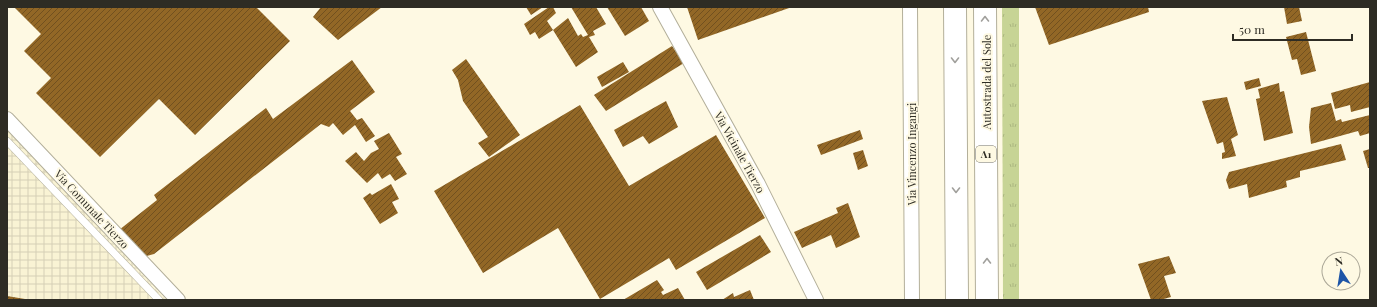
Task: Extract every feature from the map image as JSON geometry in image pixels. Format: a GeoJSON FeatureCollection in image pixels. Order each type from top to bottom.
{"type":"FeatureCollection","features":[{"type":"Feature","properties":{"kind":"highway"},"geometry":{"type":"LineString","coordinates":[[955,7],[957,300]]}},
{"type":"Feature","properties":{"kind":"highway","name":"Autostrada del Sole"},"geometry":{"type":"LineString","coordinates":[[985,7],[987,300]]}},
{"type":"Feature","properties":{"kind":"street","name":"Via Vicinale Tierzo"},"geometry":{"type":"LineString","coordinates":[[660,7],[758,184],[816,300]]}},
{"type":"Feature","properties":{"kind":"street","name":"Via Vincenzo Ingangi"},"geometry":{"type":"LineString","coordinates":[[910,7],[912,300]]}},
{"type":"Feature","properties":{"kind":"street","name":"Via Comunale Tierzo"},"geometry":{"type":"LineString","coordinates":[[7,119],[178,300]]}},
{"type":"Feature","properties":{"kind":"lane"},"geometry":{"type":"LineString","coordinates":[[7,141],[160,300]]}},
{"type":"Feature","properties":{"kind":"shaded area"},"geometry":{"type":"Polygon","coordinates":[[[7,128],[166,300],[7,300],[7,128]]]}},
{"type":"Feature","properties":{"kind":"green space"},"geometry":{"type":"Polygon","coordinates":[[[1002,7],[1019,7],[1019,300],[1003,300],[1002,7]]]}},
{"type":"Feature","properties":{"kind":"building"},"geometry":{"type":"Polygon","coordinates":[[[256,7],[290,41],[195,135],[159,99],[100,157],[36,93],[51,78],[24,51],[41,34],[15,8],[256,7]]]}},
{"type":"Feature","properties":{"kind":"building"},"geometry":{"type":"Polygon","coordinates":[[[321,7],[382,7],[338,40],[313,17],[321,7]]]}},
{"type":"Feature","properties":{"kind":"building"},"geometry":{"type":"Polygon","coordinates":[[[526,7],[543,7],[531,15],[526,7]]]}},
{"type":"Feature","properties":{"kind":"building"},"geometry":{"type":"Polygon","coordinates":[[[549,7],[553,7],[556,13],[547,21],[553,30],[539,39],[535,32],[530,35],[524,24],[549,7]]]}},
{"type":"Feature","properties":{"kind":"building"},"geometry":{"type":"Polygon","coordinates":[[[571,7],[596,7],[606,24],[593,31],[595,35],[589,37],[598,52],[576,67],[553,30],[568,18],[578,36],[581,34],[583,37],[588,35],[571,7]]]}},
{"type":"Feature","properties":{"kind":"building"},"geometry":{"type":"Polygon","coordinates":[[[607,7],[641,7],[649,21],[625,36],[607,7]]]}},
{"type":"Feature","properties":{"kind":"building"},"geometry":{"type":"Polygon","coordinates":[[[687,7],[792,7],[698,40],[687,7]]]}},
{"type":"Feature","properties":{"kind":"building"},"geometry":{"type":"Polygon","coordinates":[[[1035,7],[1148,7],[1149,12],[1049,45],[1035,7]]]}},
{"type":"Feature","properties":{"kind":"building"},"geometry":{"type":"Polygon","coordinates":[[[1284,7],[1299,7],[1302,21],[1287,24],[1284,7]]]}},
{"type":"Feature","properties":{"kind":"building"},"geometry":{"type":"Polygon","coordinates":[[[1306,32],[1316,71],[1301,75],[1297,59],[1292,60],[1286,37],[1306,32]]]}},
{"type":"Feature","properties":{"kind":"building"},"geometry":{"type":"Polygon","coordinates":[[[672,46],[684,63],[606,111],[594,95],[672,46]]]}},
{"type":"Feature","properties":{"kind":"building"},"geometry":{"type":"Polygon","coordinates":[[[466,59],[520,135],[489,157],[478,143],[488,137],[463,101],[458,80],[452,70],[466,59]]]}},
{"type":"Feature","properties":{"kind":"building"},"geometry":{"type":"Polygon","coordinates":[[[352,60],[375,92],[350,111],[357,120],[362,118],[375,136],[366,142],[355,125],[343,135],[333,123],[329,127],[321,124],[154,254],[143,257],[119,230],[157,200],[154,195],[266,108],[273,119],[352,60]]]}},
{"type":"Feature","properties":{"kind":"building"},"geometry":{"type":"Polygon","coordinates":[[[623,62],[629,72],[602,87],[597,77],[623,62]]]}},
{"type":"Feature","properties":{"kind":"building"},"geometry":{"type":"Polygon","coordinates":[[[1259,78],[1261,86],[1246,90],[1244,82],[1259,78]]]}},
{"type":"Feature","properties":{"kind":"building"},"geometry":{"type":"Polygon","coordinates":[[[1370,82],[1370,107],[1351,112],[1350,105],[1335,109],[1331,93],[1370,82]]]}},
{"type":"Feature","properties":{"kind":"building"},"geometry":{"type":"Polygon","coordinates":[[[1279,83],[1280,92],[1284,91],[1293,133],[1264,141],[1256,99],[1260,98],[1258,89],[1279,83]]]}},
{"type":"Feature","properties":{"kind":"building"},"geometry":{"type":"Polygon","coordinates":[[[1227,97],[1238,135],[1231,139],[1236,156],[1222,159],[1222,153],[1225,152],[1223,142],[1217,144],[1202,101],[1227,97]]]}},
{"type":"Feature","properties":{"kind":"building"},"geometry":{"type":"Polygon","coordinates":[[[666,101],[678,127],[649,144],[643,136],[623,147],[614,130],[666,101]]]}},
{"type":"Feature","properties":{"kind":"building"},"geometry":{"type":"Polygon","coordinates":[[[1331,103],[1336,121],[1341,119],[1342,122],[1370,115],[1370,133],[1360,136],[1358,131],[1311,144],[1309,127],[1311,108],[1331,103]]]}},
{"type":"Feature","properties":{"kind":"building"},"geometry":{"type":"Polygon","coordinates":[[[580,105],[629,186],[716,135],[765,218],[676,270],[669,258],[600,299],[558,228],[483,273],[434,191],[580,105]]]}},
{"type":"Feature","properties":{"kind":"building"},"geometry":{"type":"Polygon","coordinates":[[[860,130],[863,139],[821,155],[817,145],[860,130]]]}},
{"type":"Feature","properties":{"kind":"building"},"geometry":{"type":"Polygon","coordinates":[[[389,133],[402,154],[396,157],[407,174],[395,181],[390,174],[382,179],[378,173],[367,183],[345,161],[356,152],[364,161],[371,153],[379,149],[374,141],[389,133]]]}},
{"type":"Feature","properties":{"kind":"building"},"geometry":{"type":"Polygon","coordinates":[[[1341,144],[1346,160],[1300,171],[1300,177],[1286,181],[1287,187],[1249,198],[1247,184],[1229,189],[1226,180],[1229,172],[1341,144]]]}},
{"type":"Feature","properties":{"kind":"building"},"geometry":{"type":"Polygon","coordinates":[[[1370,149],[1370,168],[1368,168],[1363,151],[1370,149]]]}},
{"type":"Feature","properties":{"kind":"building"},"geometry":{"type":"Polygon","coordinates":[[[863,150],[868,166],[858,170],[853,153],[863,150]]]}},
{"type":"Feature","properties":{"kind":"building"},"geometry":{"type":"Polygon","coordinates":[[[391,184],[399,199],[392,202],[398,213],[380,224],[363,198],[370,193],[372,195],[391,184]]]}},
{"type":"Feature","properties":{"kind":"building"},"geometry":{"type":"Polygon","coordinates":[[[848,203],[860,237],[836,248],[831,235],[802,248],[794,232],[838,213],[836,208],[848,203]]]}},
{"type":"Feature","properties":{"kind":"building"},"geometry":{"type":"Polygon","coordinates":[[[760,235],[771,252],[707,290],[696,272],[760,235]]]}},
{"type":"Feature","properties":{"kind":"building"},"geometry":{"type":"Polygon","coordinates":[[[1169,256],[1176,273],[1164,276],[1171,297],[1160,300],[1151,300],[1138,264],[1169,256]]]}},
{"type":"Feature","properties":{"kind":"building"},"geometry":{"type":"Polygon","coordinates":[[[657,280],[664,290],[661,292],[663,295],[678,288],[685,300],[623,300],[657,280]]]}},
{"type":"Feature","properties":{"kind":"building"},"geometry":{"type":"Polygon","coordinates":[[[750,290],[754,300],[722,300],[733,293],[734,297],[750,290]]]}},
{"type":"Feature","properties":{"kind":"building"},"geometry":{"type":"Polygon","coordinates":[[[7,296],[25,299],[7,300],[7,296]]]}}]}
